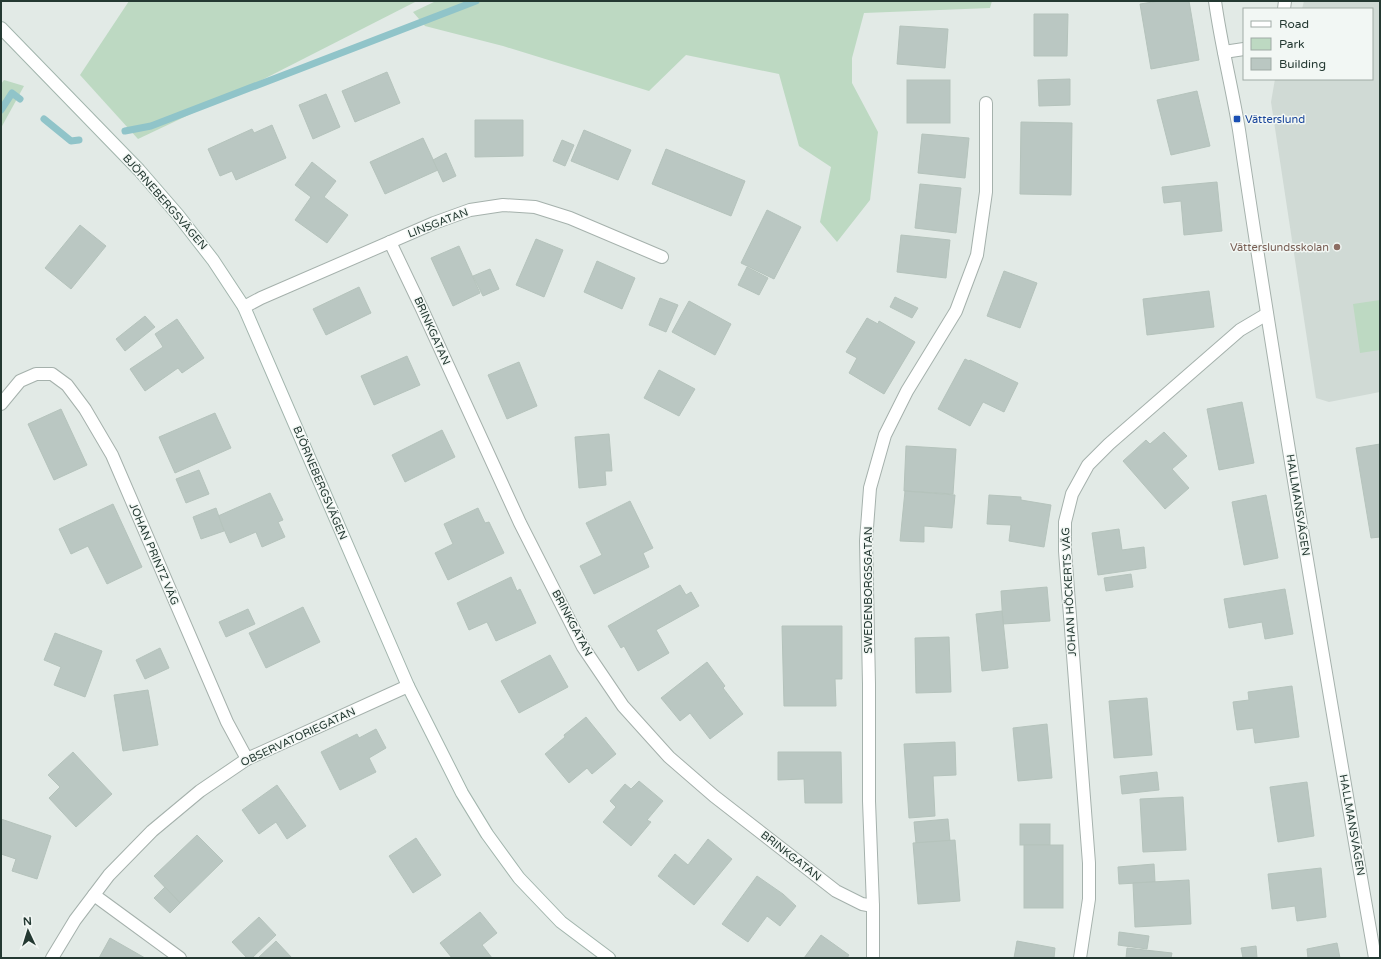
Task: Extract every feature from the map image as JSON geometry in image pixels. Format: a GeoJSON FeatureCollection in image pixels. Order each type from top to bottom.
{"type":"FeatureCollection","features":[{"type":"Feature","properties":{"kind":"street","name":"HALLMANSVÄGEN"},"geometry":{"type":"LineString","coordinates":[[1215,1],[1237,119],[1267,314],[1329,693],[1375,958]]}},
{"type":"Feature","properties":{"kind":"street","name":"BJÖRNEBERGSVÄGEN"},"geometry":{"type":"LineString","coordinates":[[2,30],[139,170],[178,214],[213,260],[244,307],[408,686],[462,793],[487,834],[514,871],[561,922],[608,958]]}},
{"type":"Feature","properties":{"kind":"street"},"geometry":{"type":"LineString","coordinates":[[1224,52],[1243,49]]}},
{"type":"Feature","properties":{"kind":"street","name":"SWEDENBORGSGATAN"},"geometry":{"type":"LineString","coordinates":[[873,958],[873,906],[868,801],[869,684],[866,541],[870,488],[885,435],[907,391],[956,310],[977,255],[986,192],[986,103]]}},
{"type":"Feature","properties":{"kind":"street","name":"LINSGATAN"},"geometry":{"type":"LineString","coordinates":[[244,307],[261,298],[434,223],[470,210],[503,205],[535,207],[570,218],[662,257]]}},
{"type":"Feature","properties":{"kind":"street","name":"BRINKGATAN"},"geometry":{"type":"LineString","coordinates":[[390,242],[520,523],[583,647],[623,706],[669,758],[714,796],[836,891],[862,904],[873,906]]}},
{"type":"Feature","properties":{"kind":"street","name":"JOHAN HÖCKERTS VÄG"},"geometry":{"type":"LineString","coordinates":[[1080,958],[1089,900],[1089,863],[1065,551],[1065,522],[1072,494],[1088,465],[1109,444],[1240,330],[1267,314]]}},
{"type":"Feature","properties":{"kind":"street","name":"JOHAN PRINTZ VÄG"},"geometry":{"type":"LineString","coordinates":[[1,404],[20,382],[36,374],[52,374],[67,385],[85,409],[112,455],[226,722],[247,759]]}},
{"type":"Feature","properties":{"kind":"street","name":"OBSERVATORIEGATAN"},"geometry":{"type":"LineString","coordinates":[[52,958],[75,920],[109,875],[152,831],[200,791],[247,759],[408,686]]}},
{"type":"Feature","properties":{"kind":"street"},"geometry":{"type":"LineString","coordinates":[[94,895],[180,958]]}},
{"type":"Feature","properties":{"kind":"shaded area","name":"Vätterslundsskolan"},"geometry":{"type":"Polygon","coordinates":[[[1304,1],[1380,1],[1380,392],[1329,402],[1316,398],[1271,102],[1275,80],[1373,80],[1373,8],[1302,8],[1304,1]]]}},
{"type":"Feature","properties":{"kind":"green space"},"geometry":{"type":"Polygon","coordinates":[[[129,1],[417,1],[254,84],[138,139],[80,75],[129,1]]]}},
{"type":"Feature","properties":{"kind":"green space"},"geometry":{"type":"Polygon","coordinates":[[[436,1],[992,1],[990,8],[864,13],[852,58],[852,83],[878,132],[870,200],[837,242],[820,222],[831,167],[799,146],[779,74],[686,55],[649,91],[503,46],[425,26],[413,12],[436,1]]]}},
{"type":"Feature","properties":{"kind":"green space"},"geometry":{"type":"Polygon","coordinates":[[[4,80],[24,86],[1,128],[1,84],[4,80]]]}},
{"type":"Feature","properties":{"kind":"green space"},"geometry":{"type":"Polygon","coordinates":[[[1380,300],[1380,350],[1360,353],[1353,304],[1380,300]]]}},
{"type":"Feature","properties":{"kind":"building"},"geometry":{"type":"Polygon","coordinates":[[[1159,1],[1189,1],[1199,60],[1151,69],[1140,4],[1159,1]]]}},
{"type":"Feature","properties":{"kind":"building"},"geometry":{"type":"Polygon","coordinates":[[[1034,14],[1068,14],[1067,56],[1034,56],[1034,14]]]}},
{"type":"Feature","properties":{"kind":"building"},"geometry":{"type":"Polygon","coordinates":[[[900,26],[948,29],[945,68],[897,64],[900,26]]]}},
{"type":"Feature","properties":{"kind":"building"},"geometry":{"type":"Polygon","coordinates":[[[387,72],[400,103],[355,122],[342,91],[387,72]]]}},
{"type":"Feature","properties":{"kind":"building"},"geometry":{"type":"Polygon","coordinates":[[[1070,79],[1070,105],[1039,106],[1038,80],[1070,79]]]}},
{"type":"Feature","properties":{"kind":"building"},"geometry":{"type":"Polygon","coordinates":[[[907,80],[950,80],[950,123],[907,123],[907,80]]]}},
{"type":"Feature","properties":{"kind":"building"},"geometry":{"type":"Polygon","coordinates":[[[1197,91],[1210,146],[1171,155],[1157,100],[1197,91]]]}},
{"type":"Feature","properties":{"kind":"building"},"geometry":{"type":"Polygon","coordinates":[[[326,94],[340,127],[313,139],[299,105],[326,94]]]}},
{"type":"Feature","properties":{"kind":"building"},"geometry":{"type":"Polygon","coordinates":[[[475,120],[523,120],[523,156],[475,157],[475,120]]]}},
{"type":"Feature","properties":{"kind":"building"},"geometry":{"type":"Polygon","coordinates":[[[1021,122],[1072,123],[1071,195],[1020,194],[1021,122]]]}},
{"type":"Feature","properties":{"kind":"building"},"geometry":{"type":"Polygon","coordinates":[[[272,125],[286,158],[236,180],[232,171],[220,176],[208,149],[252,129],[254,133],[272,125]]]}},
{"type":"Feature","properties":{"kind":"building"},"geometry":{"type":"Polygon","coordinates":[[[584,130],[631,150],[618,180],[571,161],[584,130]]]}},
{"type":"Feature","properties":{"kind":"building"},"geometry":{"type":"Polygon","coordinates":[[[922,134],[969,138],[965,178],[918,173],[922,134]]]}},
{"type":"Feature","properties":{"kind":"building"},"geometry":{"type":"Polygon","coordinates":[[[423,138],[438,170],[385,194],[370,162],[423,138]]]}},
{"type":"Feature","properties":{"kind":"building"},"geometry":{"type":"Polygon","coordinates":[[[562,140],[574,145],[565,166],[553,161],[562,140]]]}},
{"type":"Feature","properties":{"kind":"building"},"geometry":{"type":"Polygon","coordinates":[[[666,149],[745,181],[731,216],[652,184],[666,149]]]}},
{"type":"Feature","properties":{"kind":"building"},"geometry":{"type":"Polygon","coordinates":[[[446,153],[456,176],[443,182],[433,160],[446,153]]]}},
{"type":"Feature","properties":{"kind":"building"},"geometry":{"type":"Polygon","coordinates":[[[312,162],[336,181],[324,197],[348,215],[327,243],[295,220],[311,197],[295,185],[312,162]]]}},
{"type":"Feature","properties":{"kind":"building"},"geometry":{"type":"Polygon","coordinates":[[[1217,182],[1222,231],[1184,235],[1181,201],[1164,203],[1162,187],[1217,182]]]}},
{"type":"Feature","properties":{"kind":"building"},"geometry":{"type":"Polygon","coordinates":[[[920,184],[961,188],[956,233],[915,228],[920,184]]]}},
{"type":"Feature","properties":{"kind":"building"},"geometry":{"type":"Polygon","coordinates":[[[767,210],[801,227],[774,279],[741,263],[767,210]]]}},
{"type":"Feature","properties":{"kind":"building"},"geometry":{"type":"Polygon","coordinates":[[[80,225],[106,246],[71,289],[45,268],[80,225]]]}},
{"type":"Feature","properties":{"kind":"building"},"geometry":{"type":"Polygon","coordinates":[[[901,235],[950,240],[946,278],[897,272],[901,235]]]}},
{"type":"Feature","properties":{"kind":"building"},"geometry":{"type":"Polygon","coordinates":[[[536,239],[563,250],[544,297],[516,285],[536,239]]]}},
{"type":"Feature","properties":{"kind":"building"},"geometry":{"type":"Polygon","coordinates":[[[459,246],[480,293],[453,306],[431,258],[459,246]]]}},
{"type":"Feature","properties":{"kind":"building"},"geometry":{"type":"Polygon","coordinates":[[[597,261],[635,278],[622,309],[584,292],[597,261]]]}},
{"type":"Feature","properties":{"kind":"building"},"geometry":{"type":"Polygon","coordinates":[[[747,267],[768,278],[759,295],[738,285],[747,267]]]}},
{"type":"Feature","properties":{"kind":"building"},"geometry":{"type":"Polygon","coordinates":[[[490,269],[499,289],[483,296],[473,276],[490,269]]]}},
{"type":"Feature","properties":{"kind":"building"},"geometry":{"type":"Polygon","coordinates":[[[1004,271],[1037,283],[1020,328],[987,316],[1004,271]]]}},
{"type":"Feature","properties":{"kind":"building"},"geometry":{"type":"Polygon","coordinates":[[[359,287],[371,313],[326,335],[313,309],[359,287]]]}},
{"type":"Feature","properties":{"kind":"building"},"geometry":{"type":"Polygon","coordinates":[[[1209,291],[1214,327],[1147,335],[1143,299],[1209,291]]]}},
{"type":"Feature","properties":{"kind":"building"},"geometry":{"type":"Polygon","coordinates":[[[895,297],[918,308],[912,318],[890,307],[895,297]]]}},
{"type":"Feature","properties":{"kind":"building"},"geometry":{"type":"Polygon","coordinates":[[[660,298],[678,305],[666,332],[649,325],[660,298]]]}},
{"type":"Feature","properties":{"kind":"building"},"geometry":{"type":"Polygon","coordinates":[[[689,301],[731,324],[715,355],[672,332],[689,301]]]}},
{"type":"Feature","properties":{"kind":"building"},"geometry":{"type":"Polygon","coordinates":[[[145,316],[155,327],[125,351],[116,339],[145,316]]]}},
{"type":"Feature","properties":{"kind":"building"},"geometry":{"type":"Polygon","coordinates":[[[867,318],[878,324],[879,321],[915,342],[884,394],[849,373],[857,358],[846,352],[867,318]]]}},
{"type":"Feature","properties":{"kind":"building"},"geometry":{"type":"Polygon","coordinates":[[[177,319],[204,358],[182,373],[178,368],[145,391],[130,369],[163,347],[155,334],[177,319]]]}},
{"type":"Feature","properties":{"kind":"building"},"geometry":{"type":"Polygon","coordinates":[[[407,356],[420,385],[374,405],[361,376],[407,356]]]}},
{"type":"Feature","properties":{"kind":"building"},"geometry":{"type":"Polygon","coordinates":[[[965,359],[1018,383],[1004,412],[983,402],[970,426],[938,409],[965,359]]]}},
{"type":"Feature","properties":{"kind":"building"},"geometry":{"type":"Polygon","coordinates":[[[519,362],[537,406],[507,419],[488,375],[519,362]]]}},
{"type":"Feature","properties":{"kind":"building"},"geometry":{"type":"Polygon","coordinates":[[[659,370],[695,389],[679,416],[644,398],[659,370]]]}},
{"type":"Feature","properties":{"kind":"building"},"geometry":{"type":"Polygon","coordinates":[[[1242,402],[1254,463],[1219,470],[1207,409],[1242,402]]]}},
{"type":"Feature","properties":{"kind":"building"},"geometry":{"type":"Polygon","coordinates":[[[61,409],[87,465],[54,480],[28,424],[61,409]]]}},
{"type":"Feature","properties":{"kind":"building"},"geometry":{"type":"Polygon","coordinates":[[[215,413],[231,448],[175,473],[159,437],[215,413]]]}},
{"type":"Feature","properties":{"kind":"building"},"geometry":{"type":"Polygon","coordinates":[[[442,430],[455,457],[405,482],[392,455],[442,430]]]}},
{"type":"Feature","properties":{"kind":"building"},"geometry":{"type":"Polygon","coordinates":[[[1164,432],[1187,456],[1172,469],[1189,488],[1165,509],[1123,461],[1146,440],[1150,444],[1164,432]]]}},
{"type":"Feature","properties":{"kind":"building"},"geometry":{"type":"Polygon","coordinates":[[[609,434],[612,471],[605,471],[606,485],[579,488],[575,437],[609,434]]]}},
{"type":"Feature","properties":{"kind":"building"},"geometry":{"type":"Polygon","coordinates":[[[1380,444],[1380,537],[1371,538],[1356,448],[1380,444]]]}},
{"type":"Feature","properties":{"kind":"building"},"geometry":{"type":"Polygon","coordinates":[[[906,446],[956,449],[953,494],[904,491],[906,446]]]}},
{"type":"Feature","properties":{"kind":"building"},"geometry":{"type":"Polygon","coordinates":[[[199,470],[209,494],[186,503],[176,479],[199,470]]]}},
{"type":"Feature","properties":{"kind":"building"},"geometry":{"type":"Polygon","coordinates":[[[905,491],[955,495],[952,528],[924,526],[924,542],[900,541],[905,491]]]}},
{"type":"Feature","properties":{"kind":"building"},"geometry":{"type":"Polygon","coordinates":[[[270,493],[283,520],[278,522],[285,537],[262,547],[256,532],[230,543],[218,516],[270,493]]]}},
{"type":"Feature","properties":{"kind":"building"},"geometry":{"type":"Polygon","coordinates":[[[989,495],[1021,497],[1021,500],[1051,505],[1044,547],[1009,541],[1011,525],[987,524],[989,495]]]}},
{"type":"Feature","properties":{"kind":"building"},"geometry":{"type":"Polygon","coordinates":[[[1266,495],[1278,558],[1244,565],[1232,502],[1266,495]]]}},
{"type":"Feature","properties":{"kind":"building"},"geometry":{"type":"Polygon","coordinates":[[[630,501],[653,548],[643,553],[649,567],[594,594],[580,566],[602,555],[586,523],[630,501]]]}},
{"type":"Feature","properties":{"kind":"building"},"geometry":{"type":"Polygon","coordinates":[[[113,504],[142,567],[107,584],[88,546],[71,554],[59,529],[113,504]]]}},
{"type":"Feature","properties":{"kind":"building"},"geometry":{"type":"Polygon","coordinates":[[[216,508],[224,531],[201,539],[193,517],[216,508]]]}},
{"type":"Feature","properties":{"kind":"building"},"geometry":{"type":"Polygon","coordinates":[[[478,508],[485,523],[489,522],[504,553],[448,580],[435,553],[453,544],[444,524],[478,508]]]}},
{"type":"Feature","properties":{"kind":"building"},"geometry":{"type":"Polygon","coordinates":[[[1119,529],[1122,550],[1144,547],[1146,568],[1098,575],[1092,533],[1119,529]]]}},
{"type":"Feature","properties":{"kind":"building"},"geometry":{"type":"Polygon","coordinates":[[[1131,574],[1133,587],[1106,591],[1104,578],[1131,574]]]}},
{"type":"Feature","properties":{"kind":"building"},"geometry":{"type":"Polygon","coordinates":[[[511,577],[517,591],[520,589],[536,623],[496,641],[487,622],[469,630],[457,603],[511,577]]]}},
{"type":"Feature","properties":{"kind":"building"},"geometry":{"type":"Polygon","coordinates":[[[680,585],[686,595],[691,592],[699,606],[656,630],[669,653],[638,671],[624,646],[621,648],[608,626],[680,585]]]}},
{"type":"Feature","properties":{"kind":"building"},"geometry":{"type":"Polygon","coordinates":[[[1047,587],[1050,621],[1003,624],[1001,591],[1047,587]]]}},
{"type":"Feature","properties":{"kind":"building"},"geometry":{"type":"Polygon","coordinates":[[[1285,589],[1293,634],[1265,639],[1262,622],[1229,628],[1224,599],[1285,589]]]}},
{"type":"Feature","properties":{"kind":"building"},"geometry":{"type":"Polygon","coordinates":[[[303,607],[320,642],[266,668],[249,633],[303,607]]]}},
{"type":"Feature","properties":{"kind":"building"},"geometry":{"type":"Polygon","coordinates":[[[248,609],[255,624],[226,637],[219,622],[248,609]]]}},
{"type":"Feature","properties":{"kind":"building"},"geometry":{"type":"Polygon","coordinates":[[[1002,611],[1008,668],[982,671],[976,614],[1002,611]]]}},
{"type":"Feature","properties":{"kind":"building"},"geometry":{"type":"Polygon","coordinates":[[[782,626],[842,626],[842,679],[835,679],[836,706],[784,706],[782,626]]]}},
{"type":"Feature","properties":{"kind":"building"},"geometry":{"type":"Polygon","coordinates":[[[55,633],[102,651],[85,697],[54,685],[61,667],[44,660],[55,633]]]}},
{"type":"Feature","properties":{"kind":"building"},"geometry":{"type":"Polygon","coordinates":[[[949,637],[951,692],[916,693],[915,638],[949,637]]]}},
{"type":"Feature","properties":{"kind":"building"},"geometry":{"type":"Polygon","coordinates":[[[160,648],[169,668],[145,679],[136,660],[160,648]]]}},
{"type":"Feature","properties":{"kind":"building"},"geometry":{"type":"Polygon","coordinates":[[[550,655],[568,687],[519,713],[501,681],[550,655]]]}},
{"type":"Feature","properties":{"kind":"building"},"geometry":{"type":"Polygon","coordinates":[[[707,662],[725,686],[723,688],[743,714],[710,739],[690,713],[680,721],[661,698],[707,662]]]}},
{"type":"Feature","properties":{"kind":"building"},"geometry":{"type":"Polygon","coordinates":[[[1292,686],[1299,737],[1255,743],[1253,728],[1237,730],[1233,702],[1249,700],[1248,692],[1292,686]]]}},
{"type":"Feature","properties":{"kind":"building"},"geometry":{"type":"Polygon","coordinates":[[[148,690],[158,745],[123,751],[114,695],[148,690]]]}},
{"type":"Feature","properties":{"kind":"building"},"geometry":{"type":"Polygon","coordinates":[[[1147,698],[1152,755],[1114,758],[1109,701],[1147,698]]]}},
{"type":"Feature","properties":{"kind":"building"},"geometry":{"type":"Polygon","coordinates":[[[586,717],[616,754],[592,774],[587,768],[569,783],[545,754],[565,737],[564,735],[586,717]]]}},
{"type":"Feature","properties":{"kind":"building"},"geometry":{"type":"Polygon","coordinates":[[[1047,724],[1052,778],[1018,781],[1013,728],[1047,724]]]}},
{"type":"Feature","properties":{"kind":"building"},"geometry":{"type":"Polygon","coordinates":[[[376,729],[386,748],[369,758],[376,772],[340,790],[321,752],[357,734],[359,738],[376,729]]]}},
{"type":"Feature","properties":{"kind":"building"},"geometry":{"type":"Polygon","coordinates":[[[955,742],[956,775],[933,776],[935,816],[909,818],[904,744],[955,742]]]}},
{"type":"Feature","properties":{"kind":"building"},"geometry":{"type":"Polygon","coordinates":[[[73,752],[112,794],[76,827],[49,798],[60,787],[48,775],[73,752]]]}},
{"type":"Feature","properties":{"kind":"building"},"geometry":{"type":"Polygon","coordinates":[[[778,752],[841,752],[842,803],[805,803],[804,779],[778,780],[778,752]]]}},
{"type":"Feature","properties":{"kind":"building"},"geometry":{"type":"Polygon","coordinates":[[[1157,772],[1159,790],[1122,794],[1120,776],[1157,772]]]}},
{"type":"Feature","properties":{"kind":"building"},"geometry":{"type":"Polygon","coordinates":[[[639,781],[663,801],[647,820],[651,822],[631,846],[603,822],[616,807],[610,801],[625,784],[631,789],[639,781]]]}},
{"type":"Feature","properties":{"kind":"building"},"geometry":{"type":"Polygon","coordinates":[[[1307,782],[1314,836],[1278,842],[1270,787],[1307,782]]]}},
{"type":"Feature","properties":{"kind":"building"},"geometry":{"type":"Polygon","coordinates":[[[277,785],[306,826],[287,839],[276,822],[259,834],[242,810],[277,785]]]}},
{"type":"Feature","properties":{"kind":"building"},"geometry":{"type":"Polygon","coordinates":[[[1183,797],[1186,850],[1143,852],[1140,799],[1183,797]]]}},
{"type":"Feature","properties":{"kind":"building"},"geometry":{"type":"Polygon","coordinates":[[[1,819],[51,836],[37,879],[12,871],[16,859],[1,854],[1,819]]]}},
{"type":"Feature","properties":{"kind":"building"},"geometry":{"type":"Polygon","coordinates":[[[948,819],[950,841],[916,843],[914,822],[948,819]]]}},
{"type":"Feature","properties":{"kind":"building"},"geometry":{"type":"Polygon","coordinates":[[[1020,824],[1050,824],[1050,845],[1020,845],[1020,824]]]}},
{"type":"Feature","properties":{"kind":"building"},"geometry":{"type":"Polygon","coordinates":[[[197,835],[223,861],[180,903],[154,876],[197,835]]]}},
{"type":"Feature","properties":{"kind":"building"},"geometry":{"type":"Polygon","coordinates":[[[416,838],[441,875],[413,893],[389,856],[416,838]]]}},
{"type":"Feature","properties":{"kind":"building"},"geometry":{"type":"Polygon","coordinates":[[[708,839],[732,859],[694,905],[658,876],[675,854],[688,865],[708,839]]]}},
{"type":"Feature","properties":{"kind":"building"},"geometry":{"type":"Polygon","coordinates":[[[955,840],[960,901],[918,904],[913,843],[955,840]]]}},
{"type":"Feature","properties":{"kind":"building"},"geometry":{"type":"Polygon","coordinates":[[[1024,845],[1063,845],[1063,908],[1024,908],[1024,845]]]}},
{"type":"Feature","properties":{"kind":"building"},"geometry":{"type":"Polygon","coordinates":[[[1154,864],[1155,882],[1119,884],[1118,867],[1154,864]]]}},
{"type":"Feature","properties":{"kind":"building"},"geometry":{"type":"Polygon","coordinates":[[[1321,868],[1326,917],[1297,921],[1295,906],[1272,909],[1268,874],[1321,868]]]}},
{"type":"Feature","properties":{"kind":"building"},"geometry":{"type":"Polygon","coordinates":[[[757,876],[783,894],[796,906],[780,926],[767,916],[748,942],[722,924],[757,876]]]}},
{"type":"Feature","properties":{"kind":"building"},"geometry":{"type":"Polygon","coordinates":[[[1189,880],[1191,924],[1135,927],[1133,883],[1189,880]]]}},
{"type":"Feature","properties":{"kind":"building"},"geometry":{"type":"Polygon","coordinates":[[[165,887],[180,903],[170,913],[154,898],[165,887]]]}},
{"type":"Feature","properties":{"kind":"building"},"geometry":{"type":"Polygon","coordinates":[[[480,912],[497,933],[482,945],[492,958],[452,958],[440,943],[480,912]]]}},
{"type":"Feature","properties":{"kind":"building"},"geometry":{"type":"Polygon","coordinates":[[[259,917],[276,935],[252,958],[247,958],[232,942],[259,917]]]}},
{"type":"Feature","properties":{"kind":"building"},"geometry":{"type":"Polygon","coordinates":[[[1119,932],[1149,936],[1147,949],[1118,945],[1119,932]]]}},
{"type":"Feature","properties":{"kind":"building"},"geometry":{"type":"Polygon","coordinates":[[[821,935],[849,955],[847,958],[804,958],[821,935]]]}},
{"type":"Feature","properties":{"kind":"building"},"geometry":{"type":"Polygon","coordinates":[[[110,938],[145,958],[99,958],[110,938]]]}},
{"type":"Feature","properties":{"kind":"building"},"geometry":{"type":"Polygon","coordinates":[[[276,941],[292,958],[258,958],[276,941]]]}},
{"type":"Feature","properties":{"kind":"building"},"geometry":{"type":"Polygon","coordinates":[[[1017,941],[1055,948],[1054,958],[1014,958],[1017,941]]]}},
{"type":"Feature","properties":{"kind":"building"},"geometry":{"type":"Polygon","coordinates":[[[1337,943],[1340,958],[1308,958],[1307,949],[1337,943]]]}},
{"type":"Feature","properties":{"kind":"building"},"geometry":{"type":"Polygon","coordinates":[[[1256,946],[1257,958],[1243,958],[1241,948],[1256,946]]]}},
{"type":"Feature","properties":{"kind":"building"},"geometry":{"type":"Polygon","coordinates":[[[1127,948],[1172,953],[1171,958],[1126,958],[1127,948]]]}},
{"type":"Feature","properties":{"kind":"waterway"},"geometry":{"type":"LineString","coordinates":[[125,131],[151,126],[476,1]]}},
{"type":"Feature","properties":{"kind":"waterway"},"geometry":{"type":"LineString","coordinates":[[1,110],[12,93],[20,99]]}},
{"type":"Feature","properties":{"kind":"waterway"},"geometry":{"type":"LineString","coordinates":[[44,119],[71,141],[79,140]]}},
{"type":"Feature","properties":{"kind":"place","name":"Vätterslund"},"geometry":{"type":"Point","coordinates":[1237,119]}},
{"type":"Feature","properties":{"kind":"place","name":"Vätterslundsskolan"},"geometry":{"type":"Point","coordinates":[1337,247]}}]}
